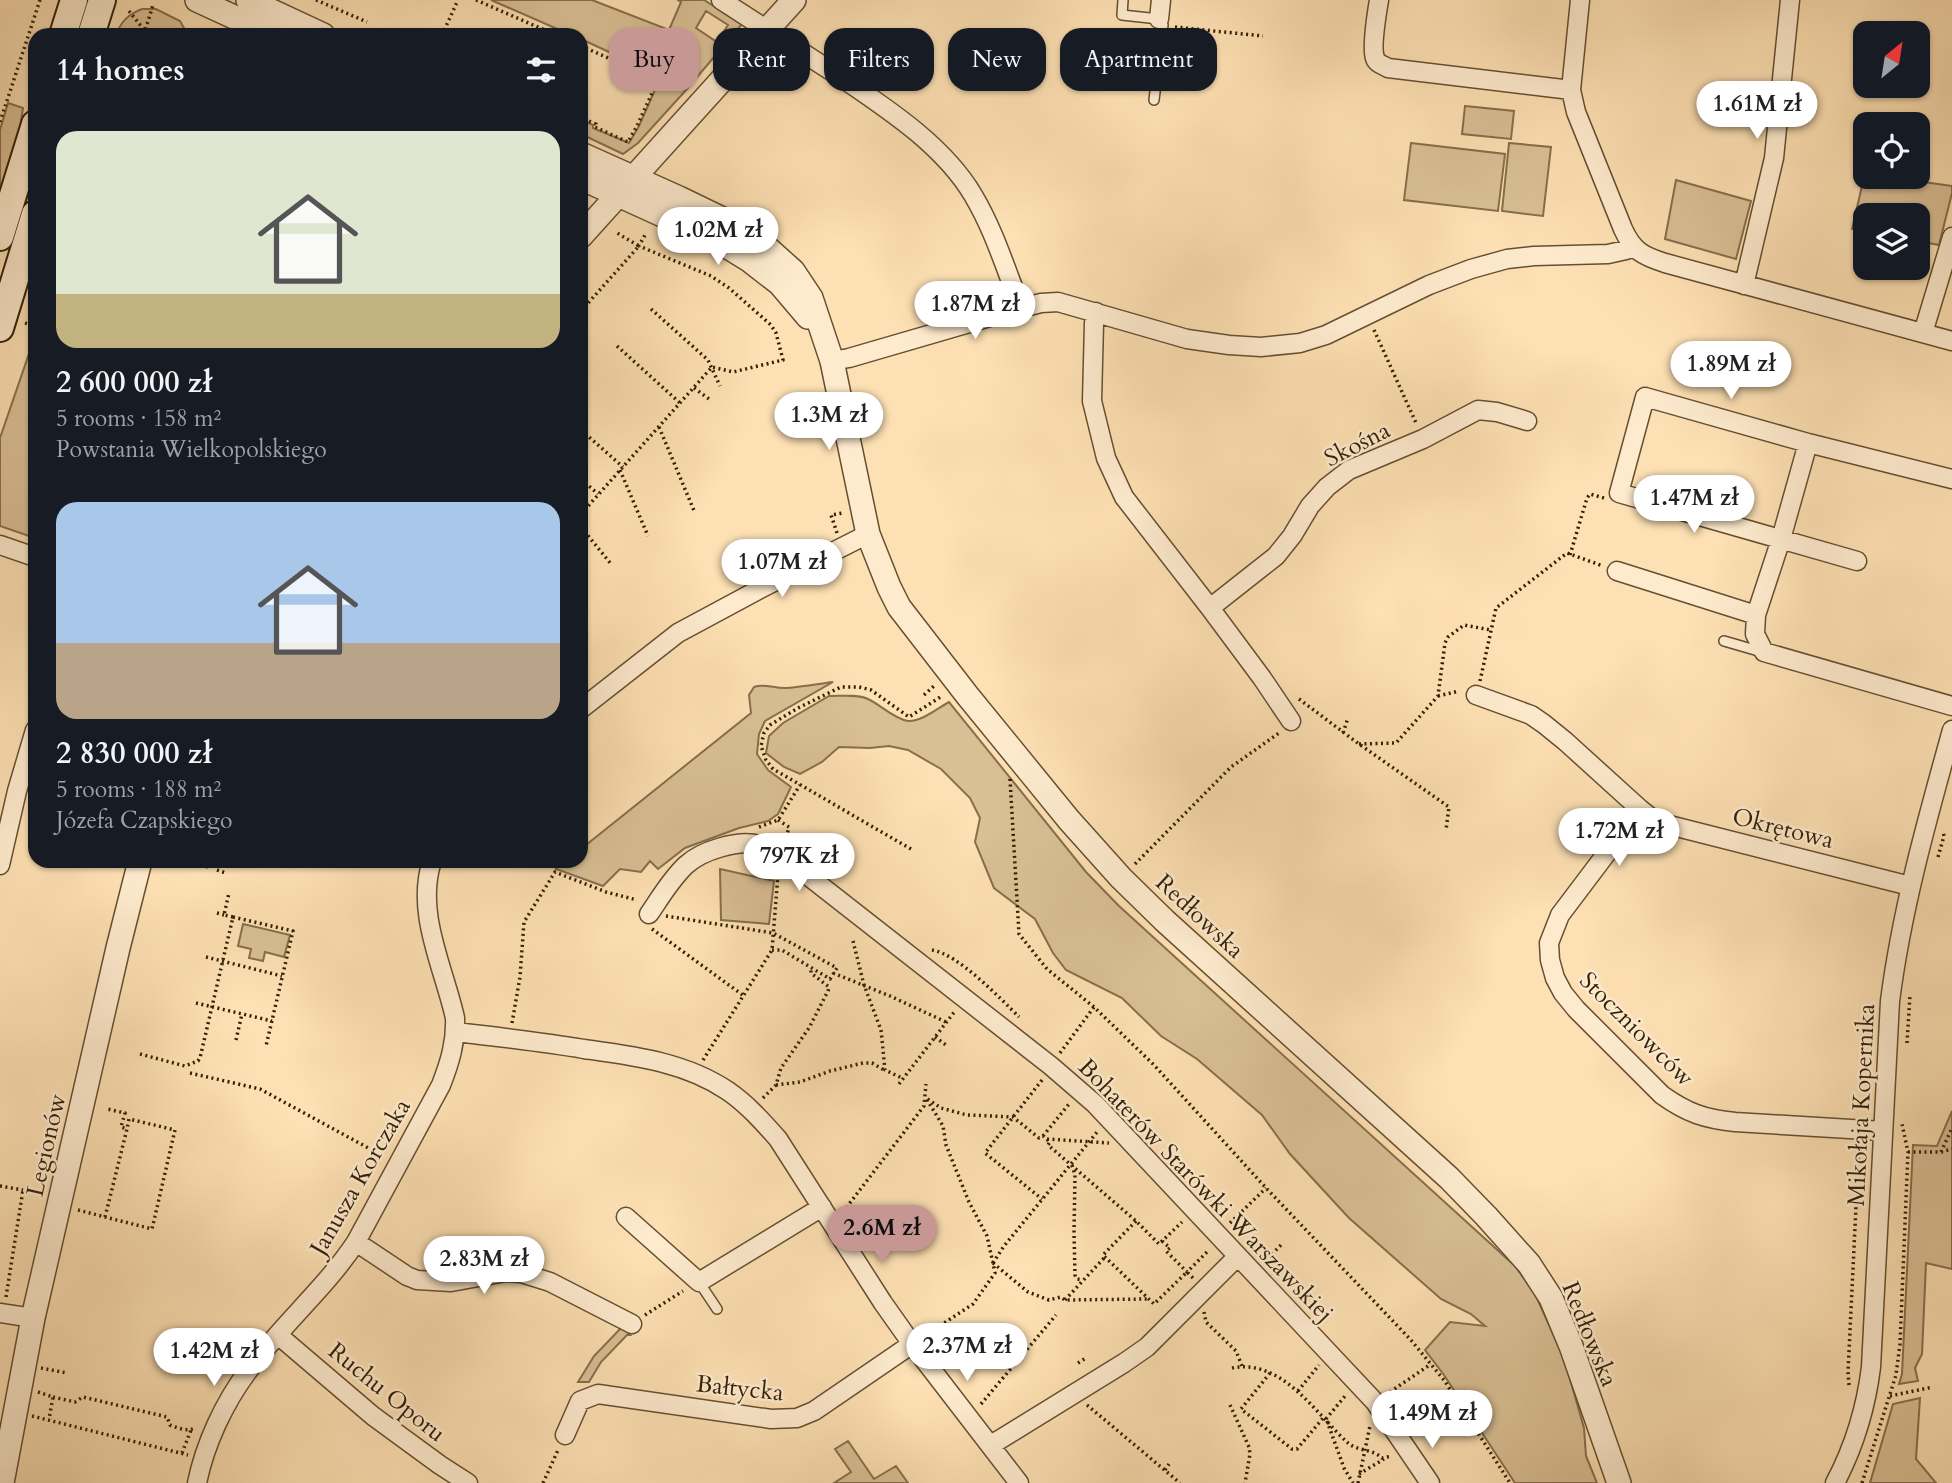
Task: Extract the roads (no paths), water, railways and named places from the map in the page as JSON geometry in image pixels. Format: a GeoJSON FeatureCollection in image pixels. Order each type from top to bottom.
{"type":"FeatureCollection","features":[{"type":"Feature","properties":{"kind":"main road"},"geometry":{"type":"LineString","coordinates":[[65,28],[74,0]]}},
{"type":"Feature","properties":{"kind":"main road"},"geometry":{"type":"LineString","coordinates":[[93,28],[102,0]]}},
{"type":"Feature","properties":{"kind":"main road"},"geometry":{"type":"LineString","coordinates":[[0,237],[28,147]]}},
{"type":"Feature","properties":{"kind":"main road"},"geometry":{"type":"LineString","coordinates":[[12,325],[28,248]]}},
{"type":"Feature","properties":{"kind":"street"},"geometry":{"type":"LineString","coordinates":[[197,0],[257,28]]}},
{"type":"Feature","properties":{"kind":"street"},"geometry":{"type":"LineString","coordinates":[[248,0],[308,28]]}},
{"type":"Feature","properties":{"kind":"street"},"geometry":{"type":"LineString","coordinates":[[721,0],[766,28]]}},
{"type":"Feature","properties":{"kind":"street"},"geometry":{"type":"LineString","coordinates":[[769,28],[794,0]]}},
{"type":"Feature","properties":{"kind":"street"},"geometry":{"type":"LineString","coordinates":[[1161,0],[1161,22]]}},
{"type":"Feature","properties":{"kind":"street"},"geometry":{"type":"LineString","coordinates":[[1378,0],[1374,58],[1388,68],[1571,90]]}},
{"type":"Feature","properties":{"kind":"street"},"geometry":{"type":"LineString","coordinates":[[1580,0],[1571,90],[1576,112],[1623,229],[1633,247],[1649,258],[1665,264],[1952,341]]}},
{"type":"Feature","properties":{"kind":"street"},"geometry":{"type":"LineString","coordinates":[[1744,285],[1774,158],[1790,0]]}},
{"type":"Feature","properties":{"kind":"street"},"geometry":{"type":"LineString","coordinates":[[810,57],[907,124],[960,176],[989,226],[1021,308]]}},
{"type":"Feature","properties":{"kind":"street"},"geometry":{"type":"LineString","coordinates":[[588,228],[713,90]]}},
{"type":"Feature","properties":{"kind":"street","name":"Redłowska"},"geometry":{"type":"LineString","coordinates":[[588,157],[743,229],[793,271],[811,298],[832,361],[869,534],[889,587],[900,607],[1006,744],[1121,877],[1205,957],[1449,1178],[1529,1264],[1551,1298],[1571,1346],[1619,1483]]}},
{"type":"Feature","properties":{"kind":"street","name":"Redłowska"},"geometry":{"type":"LineString","coordinates":[[588,181],[715,239],[749,260],[780,284],[823,336]]}},
{"type":"Feature","properties":{"kind":"street"},"geometry":{"type":"LineString","coordinates":[[1923,333],[1952,237]]}},
{"type":"Feature","properties":{"kind":"street"},"geometry":{"type":"LineString","coordinates":[[832,361],[1021,308],[1058,302],[1187,339],[1261,347],[1300,343],[1326,335],[1429,285],[1471,269],[1507,259],[1545,255],[1608,254],[1633,247]]}},
{"type":"Feature","properties":{"kind":"street"},"geometry":{"type":"LineString","coordinates":[[1096,312],[1092,401],[1106,458],[1124,497],[1210,608],[1291,721]]}},
{"type":"Feature","properties":{"kind":"street"},"geometry":{"type":"LineString","coordinates":[[1857,561],[1619,493],[1645,397],[1808,443],[1952,479]]}},
{"type":"Feature","properties":{"kind":"street","name":"Skośna"},"geometry":{"type":"LineString","coordinates":[[1210,608],[1276,556],[1310,506],[1327,487],[1349,470],[1423,439],[1478,410],[1497,412],[1527,421]]}},
{"type":"Feature","properties":{"kind":"street"},"geometry":{"type":"LineString","coordinates":[[1808,443],[1756,615],[1755,634],[1764,652],[1952,706]]}},
{"type":"Feature","properties":{"kind":"street"},"geometry":{"type":"LineString","coordinates":[[588,704],[678,633],[869,534]]}},
{"type":"Feature","properties":{"kind":"street"},"geometry":{"type":"LineString","coordinates":[[0,545],[28,554]]}},
{"type":"Feature","properties":{"kind":"street"},"geometry":{"type":"LineString","coordinates":[[1617,571],[1756,615]]}},
{"type":"Feature","properties":{"kind":"street","name":"Okrętowa"},"geometry":{"type":"LineString","coordinates":[[1471,691],[1531,715],[1565,741],[1640,809],[1665,824],[1910,886]]}},
{"type":"Feature","properties":{"kind":"street","name":"Mikołaja Kopernika"},"geometry":{"type":"LineString","coordinates":[[1835,1483],[1853,1444],[1869,1381],[1890,1001],[1910,886],[1952,730]]}},
{"type":"Feature","properties":{"kind":"street"},"geometry":{"type":"LineString","coordinates":[[0,865],[28,754]]}},
{"type":"Feature","properties":{"kind":"street","name":"Stoczniowców"},"geometry":{"type":"LineString","coordinates":[[1640,809],[1568,904],[1553,932],[1549,943],[1550,960],[1563,993],[1655,1089],[1693,1114],[1711,1120],[1883,1131]]}},
{"type":"Feature","properties":{"kind":"street","name":"Bohaterów Starówki Warszawskiej"},"geometry":{"type":"LineString","coordinates":[[649,914],[677,875],[696,858],[728,846],[759,845],[771,849],[793,864],[1096,1104],[1235,1259],[1254,1272],[1375,1402],[1430,1483]]}},
{"type":"Feature","properties":{"kind":"street","name":"Legionów"},"geometry":{"type":"LineString","coordinates":[[2,1483],[33,1318],[138,868]]}},
{"type":"Feature","properties":{"kind":"street","name":"Janusza Korczaka"},"geometry":{"type":"LineString","coordinates":[[197,1483],[209,1443],[232,1396],[248,1371],[343,1261],[356,1242],[441,1085],[451,1058],[456,1032],[451,1000],[431,932],[427,897],[430,868]]}},
{"type":"Feature","properties":{"kind":"street"},"geometry":{"type":"LineString","coordinates":[[456,1032],[522,1039],[658,1060],[695,1073],[729,1092],[763,1122],[792,1158],[822,1207],[919,1339],[990,1446],[1019,1483]]}},
{"type":"Feature","properties":{"kind":"street"},"geometry":{"type":"LineString","coordinates":[[626,1217],[699,1282],[822,1207]]}},
{"type":"Feature","properties":{"kind":"street"},"geometry":{"type":"LineString","coordinates":[[356,1242],[417,1280],[451,1282],[506,1272],[521,1273],[550,1282],[632,1324]]}},
{"type":"Feature","properties":{"kind":"street"},"geometry":{"type":"LineString","coordinates":[[990,1446],[1147,1347],[1235,1259]]}},
{"type":"Feature","properties":{"kind":"street"},"geometry":{"type":"LineString","coordinates":[[0,1313],[33,1318]]}},
{"type":"Feature","properties":{"kind":"street","name":"Ruchu Oporu"},"geometry":{"type":"LineString","coordinates":[[278,1335],[373,1416],[468,1483]]}},
{"type":"Feature","properties":{"kind":"street","name":"Bałtycka"},"geometry":{"type":"LineString","coordinates":[[565,1435],[580,1401],[598,1394],[771,1419],[797,1418],[814,1411],[919,1339]]}},
{"type":"Feature","properties":{"kind":"lane"},"geometry":{"type":"LineString","coordinates":[[1123,0],[1122,15],[1161,22],[1154,100]]}},
{"type":"Feature","properties":{"kind":"lane"},"geometry":{"type":"LineString","coordinates":[[1724,641],[1764,652]]}},
{"type":"Feature","properties":{"kind":"lane"},"geometry":{"type":"LineString","coordinates":[[699,1282],[717,1309]]}}]}
